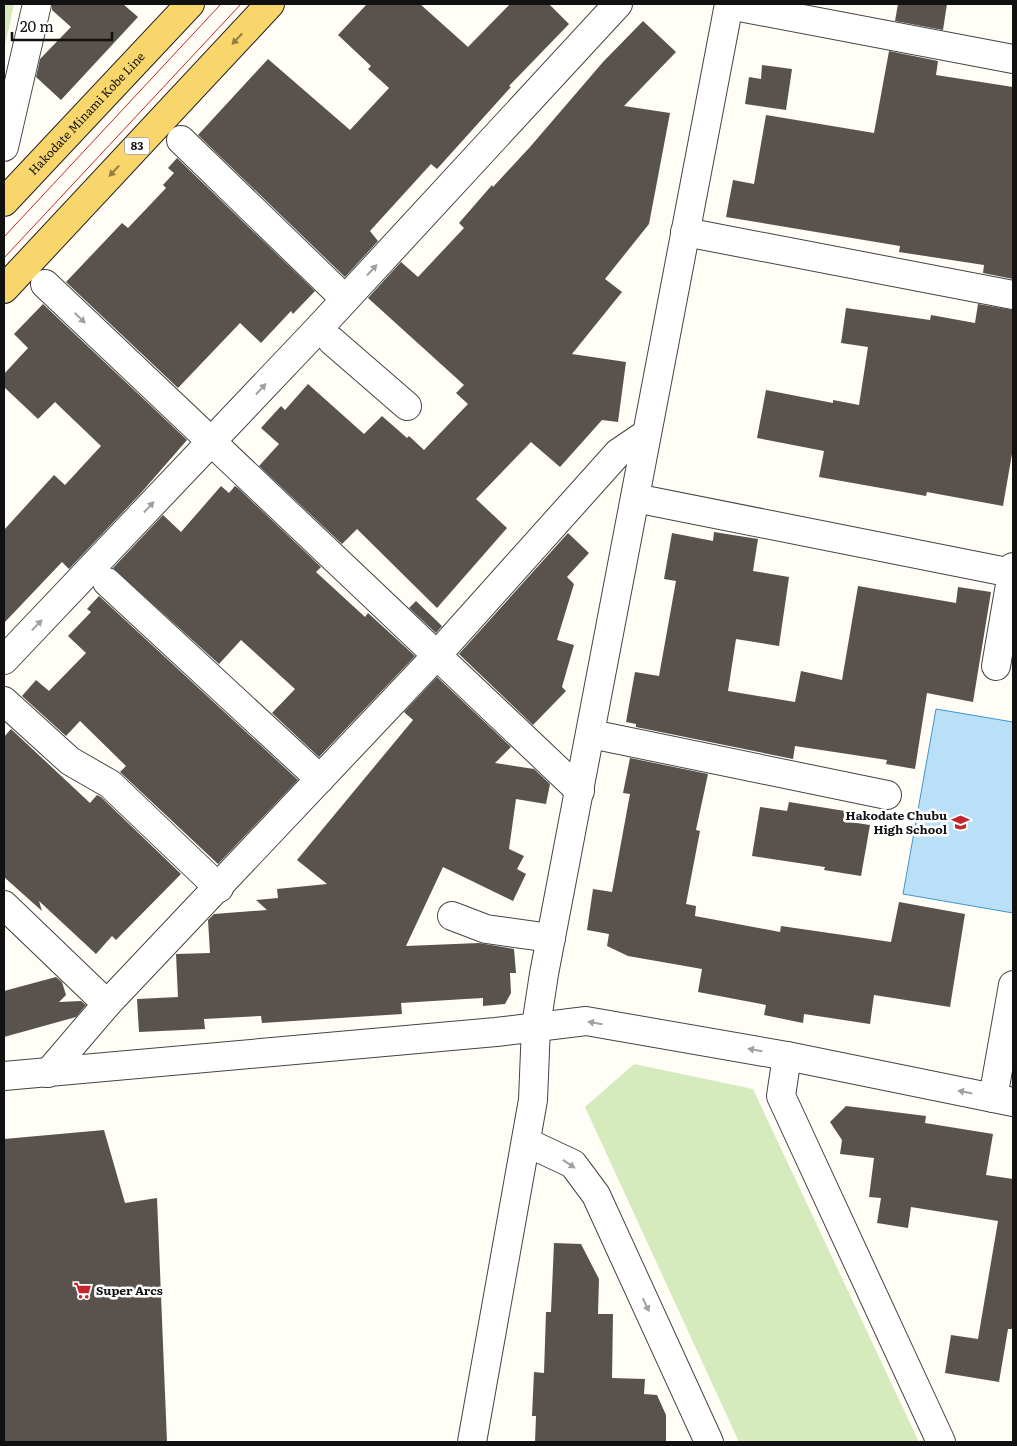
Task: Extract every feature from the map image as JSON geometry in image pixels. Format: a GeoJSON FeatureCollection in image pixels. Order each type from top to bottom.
{"type":"FeatureCollection","features":[{"type":"Feature","properties":{"kind":"main road","name":"Hakodate Minami Kobe Line"},"geometry":{"type":"LineString","coordinates":[[4,202],[190,4]]}},
{"type":"Feature","properties":{"kind":"main road","name":"83"},"geometry":{"type":"LineString","coordinates":[[4,289],[270,4]]}},
{"type":"Feature","properties":{"kind":"street"},"geometry":{"type":"LineString","coordinates":[[4,147],[37,4]]}},
{"type":"Feature","properties":{"kind":"street"},"geometry":{"type":"LineString","coordinates":[[4,660],[346,299],[618,4]]}},
{"type":"Feature","properties":{"kind":"street"},"geometry":{"type":"LineString","coordinates":[[472,1442],[533,1100],[536,1026],[551,938],[729,4],[1013,59]]}},
{"type":"Feature","properties":{"kind":"street"},"geometry":{"type":"LineString","coordinates":[[181,140],[346,299]]}},
{"type":"Feature","properties":{"kind":"street"},"geometry":{"type":"LineString","coordinates":[[685,232],[1013,295]]}},
{"type":"Feature","properties":{"kind":"street"},"geometry":{"type":"LineString","coordinates":[[45,284],[580,791]]}},
{"type":"Feature","properties":{"kind":"street"},"geometry":{"type":"LineString","coordinates":[[332,341],[408,406]]}},
{"type":"Feature","properties":{"kind":"street"},"geometry":{"type":"LineString","coordinates":[[48,1073],[108,1004],[437,655],[618,453],[646,434]]}},
{"type":"Feature","properties":{"kind":"street"},"geometry":{"type":"LineString","coordinates":[[635,498],[1013,570],[996,666]]}},
{"type":"Feature","properties":{"kind":"street"},"geometry":{"type":"LineString","coordinates":[[107,582],[165,638],[173,641],[320,779]]}},
{"type":"Feature","properties":{"kind":"street"},"geometry":{"type":"LineString","coordinates":[[4,700],[70,761],[110,784],[218,888]]}},
{"type":"Feature","properties":{"kind":"street"},"geometry":{"type":"LineString","coordinates":[[590,734],[887,795]]}},
{"type":"Feature","properties":{"kind":"street"},"geometry":{"type":"LineString","coordinates":[[4,906],[108,1004]]}},
{"type":"Feature","properties":{"kind":"street"},"geometry":{"type":"LineString","coordinates":[[452,916],[486,929],[551,938]]}},
{"type":"Feature","properties":{"kind":"street"},"geometry":{"type":"LineString","coordinates":[[4,1076],[486,1032],[586,1021],[786,1056],[1003,1100],[1013,985]]}},
{"type":"Feature","properties":{"kind":"street"},"geometry":{"type":"LineString","coordinates":[[786,1056],[781,1096],[941,1442]]}},
{"type":"Feature","properties":{"kind":"street"},"geometry":{"type":"LineString","coordinates":[[526,1142],[573,1164],[596,1195],[709,1442]]}},
{"type":"Feature","properties":{"kind":"green space"},"geometry":{"type":"Polygon","coordinates":[[[4,4],[14,4],[4,50],[4,4]]]}},
{"type":"Feature","properties":{"kind":"green space"},"geometry":{"type":"Polygon","coordinates":[[[634,1064],[753,1089],[919,1442],[739,1442],[585,1107],[634,1064]]]}},
{"type":"Feature","properties":{"kind":"water","name":"Hakodate Chubu High School"},"geometry":{"type":"Polygon","coordinates":[[[936,709],[1013,722],[1013,913],[903,894],[936,709]]]}},
{"type":"Feature","properties":{"kind":"building"},"geometry":{"type":"Polygon","coordinates":[[[52,4],[123,4],[138,17],[61,100],[36,77],[40,59],[71,27],[52,10],[52,4]]]}},
{"type":"Feature","properties":{"kind":"building"},"geometry":{"type":"Polygon","coordinates":[[[367,4],[420,4],[468,47],[510,4],[549,4],[569,24],[509,86],[511,87],[437,169],[431,164],[370,231],[378,241],[345,277],[198,135],[268,59],[350,130],[389,88],[368,69],[371,66],[338,35],[367,4]]]}},
{"type":"Feature","properties":{"kind":"building"},"geometry":{"type":"Polygon","coordinates":[[[898,4],[947,4],[943,30],[895,21],[898,4]]]}},
{"type":"Feature","properties":{"kind":"building"},"geometry":{"type":"Polygon","coordinates":[[[643,21],[676,52],[624,106],[670,113],[649,224],[605,279],[622,292],[572,354],[626,362],[618,422],[602,420],[560,467],[531,442],[476,499],[507,528],[437,608],[357,529],[342,544],[259,466],[279,444],[261,428],[281,406],[285,410],[308,384],[364,434],[382,416],[424,450],[468,404],[456,393],[464,385],[368,298],[401,262],[418,277],[464,228],[459,223],[492,185],[493,187],[603,62],[643,21]]]}},
{"type":"Feature","properties":{"kind":"building"},"geometry":{"type":"Polygon","coordinates":[[[889,51],[938,61],[936,75],[1013,87],[1013,279],[983,273],[984,265],[899,252],[900,246],[726,217],[733,180],[754,184],[766,115],[874,133],[889,51]]]}},
{"type":"Feature","properties":{"kind":"building"},"geometry":{"type":"Polygon","coordinates":[[[762,65],[792,69],[786,110],[745,104],[749,77],[761,79],[762,65]]]}},
{"type":"Feature","properties":{"kind":"building"},"geometry":{"type":"Polygon","coordinates":[[[177,158],[315,291],[293,314],[291,311],[261,343],[240,323],[178,388],[66,282],[122,223],[128,228],[166,188],[163,185],[174,173],[168,168],[177,158]]]}},
{"type":"Feature","properties":{"kind":"building"},"geometry":{"type":"Polygon","coordinates":[[[43,304],[187,440],[140,494],[69,569],[62,562],[4,623],[4,530],[54,475],[65,485],[101,446],[55,402],[38,419],[4,387],[4,374],[28,348],[14,334],[43,304]]]}},
{"type":"Feature","properties":{"kind":"building"},"geometry":{"type":"Polygon","coordinates":[[[978,304],[1013,310],[1013,448],[1003,506],[927,492],[926,496],[819,477],[824,451],[757,438],[766,390],[833,403],[833,400],[859,405],[868,347],[841,343],[846,308],[930,320],[931,315],[975,323],[978,304]]]}},
{"type":"Feature","properties":{"kind":"building"},"geometry":{"type":"Polygon","coordinates":[[[221,486],[229,493],[235,486],[238,488],[321,567],[316,572],[365,617],[368,613],[415,656],[319,757],[272,713],[295,689],[241,640],[219,664],[113,568],[163,515],[181,532],[221,486]]]}},
{"type":"Feature","properties":{"kind":"building"},"geometry":{"type":"Polygon","coordinates":[[[714,532],[758,539],[753,571],[789,577],[779,646],[736,639],[728,691],[795,702],[801,671],[842,680],[858,586],[956,603],[958,587],[991,592],[973,702],[927,693],[915,769],[886,764],[887,760],[795,746],[793,759],[636,727],[636,724],[626,722],[635,672],[659,676],[676,581],[664,579],[672,533],[713,541],[714,532]]]}},
{"type":"Feature","properties":{"kind":"building"},"geometry":{"type":"Polygon","coordinates":[[[568,533],[589,553],[567,577],[574,584],[557,640],[574,645],[562,687],[566,691],[533,725],[459,654],[568,533]]]}},
{"type":"Feature","properties":{"kind":"building"},"geometry":{"type":"Polygon","coordinates":[[[99,596],[298,780],[218,864],[120,772],[126,766],[80,721],[66,736],[22,696],[36,680],[49,691],[86,653],[68,636],[91,612],[87,609],[99,596]]]}},
{"type":"Feature","properties":{"kind":"building"},"geometry":{"type":"Polygon","coordinates":[[[416,601],[442,626],[436,633],[409,608],[416,601]]]}},
{"type":"Feature","properties":{"kind":"building"},"geometry":{"type":"Polygon","coordinates":[[[437,677],[511,747],[495,763],[534,769],[550,784],[546,804],[516,799],[509,849],[524,856],[517,869],[526,874],[513,901],[443,867],[406,946],[479,943],[514,949],[516,973],[510,973],[511,993],[505,1004],[483,1006],[483,998],[401,1003],[402,1014],[262,1023],[261,1016],[204,1019],[205,1029],[139,1032],[137,999],[178,997],[176,954],[210,953],[208,920],[214,914],[267,910],[256,900],[278,898],[277,889],[327,884],[297,860],[413,720],[404,712],[437,677]]]}},
{"type":"Feature","properties":{"kind":"building"},"geometry":{"type":"Polygon","coordinates":[[[11,729],[90,803],[97,795],[101,797],[181,874],[116,940],[112,936],[96,954],[39,901],[42,911],[4,877],[4,737],[11,729]]]}},
{"type":"Feature","properties":{"kind":"building"},"geometry":{"type":"Polygon","coordinates":[[[630,758],[708,774],[696,830],[700,831],[686,904],[696,906],[695,916],[780,932],[781,926],[891,942],[899,902],[965,914],[950,1007],[874,995],[870,1024],[804,1014],[803,1023],[764,1015],[766,1005],[698,992],[702,969],[628,956],[607,946],[609,934],[587,930],[593,889],[612,892],[630,794],[623,793],[630,758]]]}},
{"type":"Feature","properties":{"kind":"building"},"geometry":{"type":"Polygon","coordinates":[[[789,802],[845,811],[843,821],[870,825],[861,876],[824,870],[825,867],[752,856],[760,807],[787,811],[789,802]]]}},
{"type":"Feature","properties":{"kind":"building"},"geometry":{"type":"Polygon","coordinates":[[[56,977],[62,982],[66,995],[59,1002],[81,1001],[86,1005],[76,1017],[4,1037],[4,991],[56,977]]]}},
{"type":"Feature","properties":{"kind":"building"},"geometry":{"type":"Polygon","coordinates":[[[846,1106],[926,1116],[925,1123],[993,1134],[986,1175],[1013,1179],[1013,1329],[1008,1329],[999,1382],[945,1373],[951,1335],[978,1339],[998,1221],[911,1207],[908,1228],[877,1223],[881,1198],[869,1197],[874,1158],[840,1154],[842,1140],[830,1122],[846,1106]]]}},
{"type":"Feature","properties":{"kind":"building","name":"Super Arcs"},"geometry":{"type":"Polygon","coordinates":[[[104,1130],[125,1203],[157,1198],[167,1442],[4,1442],[4,1139],[104,1130]]]}},
{"type":"Feature","properties":{"kind":"building"},"geometry":{"type":"Polygon","coordinates":[[[554,1243],[581,1244],[599,1279],[598,1314],[613,1314],[612,1378],[645,1379],[644,1394],[657,1395],[666,1415],[666,1442],[535,1442],[536,1416],[532,1416],[534,1372],[544,1373],[546,1312],[551,1312],[554,1243]]]}},
{"type":"Feature","properties":{"kind":"tram line"},"geometry":{"type":"LineString","coordinates":[[4,237],[221,4]]}},
{"type":"Feature","properties":{"kind":"tram line"},"geometry":{"type":"LineString","coordinates":[[4,258],[241,4]]}},
{"type":"Feature","properties":{"kind":"place","name":"Hakodate Chubu High School"},"geometry":{"type":"Point","coordinates":[961,823]}},
{"type":"Feature","properties":{"kind":"place","name":"Super Arcs"},"geometry":{"type":"Point","coordinates":[82,1291]}}]}
